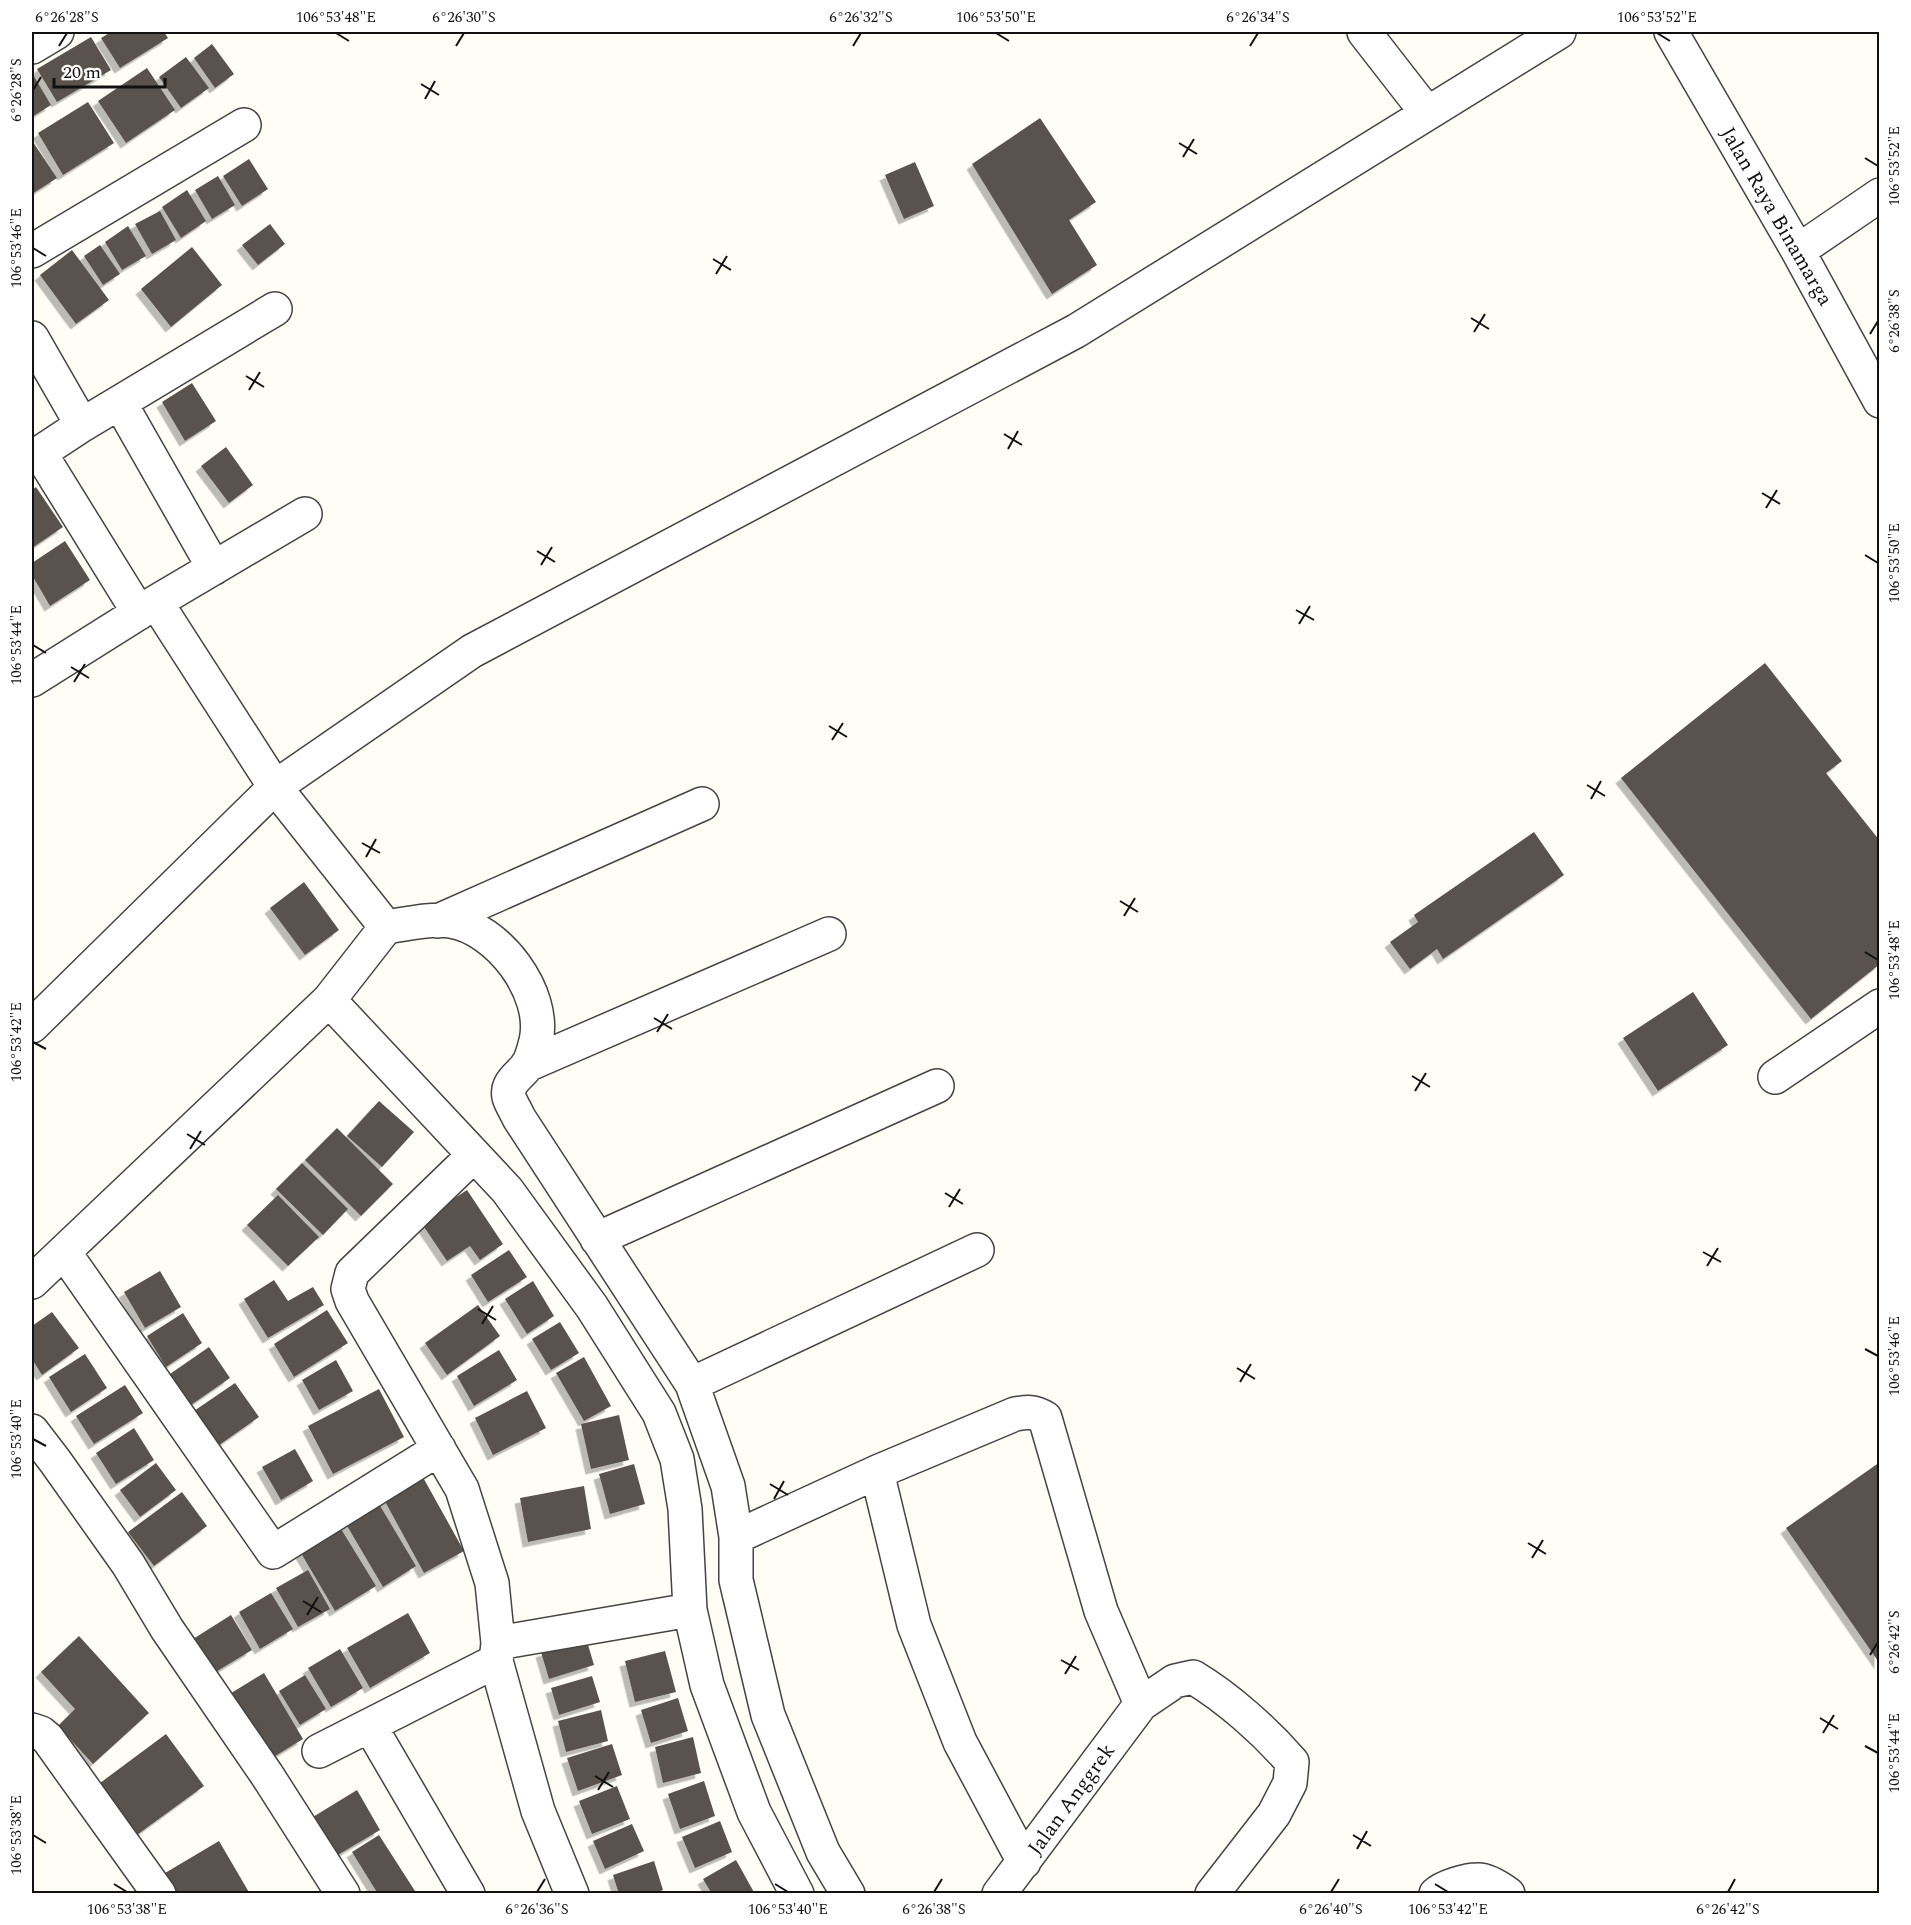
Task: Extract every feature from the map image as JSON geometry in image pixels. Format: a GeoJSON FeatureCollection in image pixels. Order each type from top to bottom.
{"type":"FeatureCollection","features":[{"type":"Feature","properties":{"kind":"street"},"geometry":{"type":"LineString","coordinates":[[32,46],[57,32]]}},
{"type":"Feature","properties":{"kind":"street"},"geometry":{"type":"LineString","coordinates":[[1364,32],[1427,113]]}},
{"type":"Feature","properties":{"kind":"street"},"geometry":{"type":"LineString","coordinates":[[32,1026],[275,787],[472,651],[1076,332],[1559,32]]}},
{"type":"Feature","properties":{"kind":"street","name":"Jalan Raya Binamarga"},"geometry":{"type":"LineString","coordinates":[[1671,32],[1798,251],[1880,401]]}},
{"type":"Feature","properties":{"kind":"street"},"geometry":{"type":"LineString","coordinates":[[32,250],[244,125]]}},
{"type":"Feature","properties":{"kind":"street"},"geometry":{"type":"LineString","coordinates":[[1798,251],[1880,195]]}},
{"type":"Feature","properties":{"kind":"street"},"geometry":{"type":"LineString","coordinates":[[275,309],[36,455],[275,787],[386,927]]}},
{"type":"Feature","properties":{"kind":"street"},"geometry":{"type":"LineString","coordinates":[[32,338],[82,425]]}},
{"type":"Feature","properties":{"kind":"street"},"geometry":{"type":"LineString","coordinates":[[120,403],[214,568]]}},
{"type":"Feature","properties":{"kind":"street"},"geometry":{"type":"LineString","coordinates":[[32,680],[305,514]]}},
{"type":"Feature","properties":{"kind":"street"},"geometry":{"type":"LineString","coordinates":[[438,921],[702,804]]}},
{"type":"Feature","properties":{"kind":"street"},"geometry":{"type":"LineString","coordinates":[[32,1282],[329,1000],[386,927],[451,921],[467,926],[494,942],[515,967],[531,995],[537,1018],[536,1040],[528,1065],[511,1084],[509,1098],[519,1118],[692,1384],[728,1486],[736,1537],[736,1580],[768,1715],[823,1852],[848,1893]]}},
{"type":"Feature","properties":{"kind":"street"},"geometry":{"type":"LineString","coordinates":[[528,1065],[829,934]]}},
{"type":"Feature","properties":{"kind":"street"},"geometry":{"type":"LineString","coordinates":[[329,1000],[507,1190],[592,1307],[659,1413],[677,1459],[685,1509],[690,1610],[707,1685],[754,1812],[796,1893]]}},
{"type":"Feature","properties":{"kind":"street"},"geometry":{"type":"LineString","coordinates":[[1775,1077],[1880,1006]]}},
{"type":"Feature","properties":{"kind":"street"},"geometry":{"type":"LineString","coordinates":[[597,1239],[937,1086]]}},
{"type":"Feature","properties":{"kind":"street"},"geometry":{"type":"LineString","coordinates":[[473,1156],[352,1273],[348,1288],[352,1301],[462,1489],[492,1583],[497,1652],[538,1811],[572,1893]]}},
{"type":"Feature","properties":{"kind":"street"},"geometry":{"type":"LineString","coordinates":[[692,1384],[977,1250]]}},
{"type":"Feature","properties":{"kind":"street"},"geometry":{"type":"LineString","coordinates":[[64,1252],[273,1552],[439,1449]]}},
{"type":"Feature","properties":{"kind":"street"},"geometry":{"type":"LineString","coordinates":[[736,1537],[877,1472],[1015,1414],[1029,1411],[1038,1413],[1045,1418],[1101,1611],[1141,1704]]}},
{"type":"Feature","properties":{"kind":"street"},"geometry":{"type":"LineString","coordinates":[[32,1431],[128,1564],[166,1629],[267,1775],[344,1893]]}},
{"type":"Feature","properties":{"kind":"street"},"geometry":{"type":"LineString","coordinates":[[877,1472],[914,1625],[960,1742],[1024,1862]]}},
{"type":"Feature","properties":{"kind":"street"},"geometry":{"type":"LineString","coordinates":[[319,1751],[370,1726],[497,1652],[690,1610]]}},
{"type":"Feature","properties":{"kind":"street","name":"Jalan Anggrek"},"geometry":{"type":"LineString","coordinates":[[999,1893],[1141,1704],[1175,1681],[1193,1677],[1210,1687],[1277,1744],[1292,1762],[1290,1783],[1274,1814],[1212,1893]]}},
{"type":"Feature","properties":{"kind":"street"},"geometry":{"type":"LineString","coordinates":[[370,1726],[468,1893]]}},
{"type":"Feature","properties":{"kind":"street"},"geometry":{"type":"LineString","coordinates":[[32,1730],[48,1739],[159,1893]]}},
{"type":"Feature","properties":{"kind":"street"},"geometry":{"type":"LineString","coordinates":[[1436,1893],[1442,1888],[1478,1879],[1508,1893]]}},
{"type":"Feature","properties":{"kind":"building"},"geometry":{"type":"Polygon","coordinates":[[[111,32],[164,32],[168,38],[120,68],[101,38],[111,32]]]}},
{"type":"Feature","properties":{"kind":"building"},"geometry":{"type":"Polygon","coordinates":[[[91,37],[111,70],[57,102],[37,69],[91,37]]]}},
{"type":"Feature","properties":{"kind":"building"},"geometry":{"type":"Polygon","coordinates":[[[212,44],[234,74],[215,88],[194,58],[212,44]]]}},
{"type":"Feature","properties":{"kind":"building"},"geometry":{"type":"Polygon","coordinates":[[[186,57],[209,88],[181,108],[159,77],[186,57]]]}},
{"type":"Feature","properties":{"kind":"building"},"geometry":{"type":"Polygon","coordinates":[[[147,68],[175,110],[126,143],[98,101],[147,68]]]}},
{"type":"Feature","properties":{"kind":"building"},"geometry":{"type":"Polygon","coordinates":[[[32,73],[51,105],[32,117],[32,73]]]}},
{"type":"Feature","properties":{"kind":"building"},"geometry":{"type":"Polygon","coordinates":[[[88,102],[114,143],[63,175],[38,133],[88,102]]]}},
{"type":"Feature","properties":{"kind":"building"},"geometry":{"type":"Polygon","coordinates":[[[1040,118],[1096,202],[1069,220],[1097,265],[1052,294],[972,164],[1040,118]]]}},
{"type":"Feature","properties":{"kind":"building"},"geometry":{"type":"Polygon","coordinates":[[[32,143],[57,178],[32,194],[32,143]]]}},
{"type":"Feature","properties":{"kind":"building"},"geometry":{"type":"Polygon","coordinates":[[[249,159],[268,189],[242,206],[223,176],[249,159]]]}},
{"type":"Feature","properties":{"kind":"building"},"geometry":{"type":"Polygon","coordinates":[[[915,162],[934,206],[904,219],[885,175],[915,162]]]}},
{"type":"Feature","properties":{"kind":"building"},"geometry":{"type":"Polygon","coordinates":[[[218,176],[235,205],[212,219],[195,190],[218,176]]]}},
{"type":"Feature","properties":{"kind":"building"},"geometry":{"type":"Polygon","coordinates":[[[187,190],[206,221],[181,238],[162,207],[187,190]]]}},
{"type":"Feature","properties":{"kind":"building"},"geometry":{"type":"Polygon","coordinates":[[[160,211],[176,240],[152,254],[135,224],[160,211]]]}},
{"type":"Feature","properties":{"kind":"building"},"geometry":{"type":"Polygon","coordinates":[[[270,224],[285,244],[258,265],[242,245],[270,224]]]}},
{"type":"Feature","properties":{"kind":"building"},"geometry":{"type":"Polygon","coordinates":[[[128,226],[146,256],[122,270],[105,242],[128,226]]]}},
{"type":"Feature","properties":{"kind":"building"},"geometry":{"type":"Polygon","coordinates":[[[100,245],[120,274],[103,285],[84,256],[100,245]]]}},
{"type":"Feature","properties":{"kind":"building"},"geometry":{"type":"Polygon","coordinates":[[[192,247],[222,285],[171,327],[141,289],[192,247]]]}},
{"type":"Feature","properties":{"kind":"building"},"geometry":{"type":"Polygon","coordinates":[[[72,250],[109,300],[76,324],[40,275],[72,250]]]}},
{"type":"Feature","properties":{"kind":"building"},"geometry":{"type":"Polygon","coordinates":[[[192,383],[216,421],[185,441],[162,402],[192,383]]]}},
{"type":"Feature","properties":{"kind":"building"},"geometry":{"type":"Polygon","coordinates":[[[226,447],[253,485],[229,503],[201,466],[226,447]]]}},
{"type":"Feature","properties":{"kind":"building"},"geometry":{"type":"Polygon","coordinates":[[[36,487],[63,527],[32,548],[32,490],[36,487]]]}},
{"type":"Feature","properties":{"kind":"building"},"geometry":{"type":"Polygon","coordinates":[[[65,541],[90,580],[50,606],[32,575],[32,563],[65,541]]]}},
{"type":"Feature","properties":{"kind":"building"},"geometry":{"type":"Polygon","coordinates":[[[1765,663],[1842,761],[1826,773],[1880,841],[1880,964],[1811,1019],[1621,778],[1765,663]]]}},
{"type":"Feature","properties":{"kind":"building"},"geometry":{"type":"Polygon","coordinates":[[[1534,832],[1564,875],[1443,959],[1437,949],[1410,969],[1390,942],[1418,922],[1414,915],[1534,832]]]}},
{"type":"Feature","properties":{"kind":"building"},"geometry":{"type":"Polygon","coordinates":[[[304,882],[339,930],[305,955],[270,908],[304,882]]]}},
{"type":"Feature","properties":{"kind":"building"},"geometry":{"type":"Polygon","coordinates":[[[1693,992],[1728,1045],[1658,1091],[1623,1038],[1693,992]]]}},
{"type":"Feature","properties":{"kind":"building"},"geometry":{"type":"Polygon","coordinates":[[[379,1101],[414,1132],[382,1167],[347,1136],[379,1101]]]}},
{"type":"Feature","properties":{"kind":"building"},"geometry":{"type":"Polygon","coordinates":[[[337,1128],[393,1184],[361,1216],[305,1160],[337,1128]]]}},
{"type":"Feature","properties":{"kind":"building"},"geometry":{"type":"Polygon","coordinates":[[[302,1163],[348,1209],[323,1235],[276,1189],[302,1163]]]}},
{"type":"Feature","properties":{"kind":"building"},"geometry":{"type":"Polygon","coordinates":[[[467,1190],[503,1244],[480,1260],[470,1246],[447,1261],[420,1221],[467,1190]]]}},
{"type":"Feature","properties":{"kind":"building"},"geometry":{"type":"Polygon","coordinates":[[[278,1195],[319,1237],[288,1266],[247,1225],[278,1195]]]}},
{"type":"Feature","properties":{"kind":"building"},"geometry":{"type":"Polygon","coordinates":[[[509,1250],[527,1277],[488,1302],[471,1275],[509,1250]]]}},
{"type":"Feature","properties":{"kind":"building"},"geometry":{"type":"Polygon","coordinates":[[[160,1271],[181,1307],[145,1328],[124,1292],[160,1271]]]}},
{"type":"Feature","properties":{"kind":"building"},"geometry":{"type":"Polygon","coordinates":[[[274,1280],[288,1301],[313,1287],[324,1305],[268,1338],[244,1299],[274,1280]]]}},
{"type":"Feature","properties":{"kind":"building"},"geometry":{"type":"Polygon","coordinates":[[[533,1281],[554,1316],[527,1334],[505,1299],[533,1281]]]}},
{"type":"Feature","properties":{"kind":"building"},"geometry":{"type":"Polygon","coordinates":[[[478,1305],[500,1336],[447,1375],[425,1343],[478,1305]]]}},
{"type":"Feature","properties":{"kind":"building"},"geometry":{"type":"Polygon","coordinates":[[[327,1310],[348,1343],[294,1377],[274,1344],[327,1310]]]}},
{"type":"Feature","properties":{"kind":"building"},"geometry":{"type":"Polygon","coordinates":[[[52,1312],[79,1348],[42,1375],[32,1359],[32,1326],[52,1312]]]}},
{"type":"Feature","properties":{"kind":"building"},"geometry":{"type":"Polygon","coordinates":[[[183,1313],[202,1343],[166,1367],[147,1336],[183,1313]]]}},
{"type":"Feature","properties":{"kind":"building"},"geometry":{"type":"Polygon","coordinates":[[[560,1322],[579,1353],[551,1370],[532,1339],[560,1322]]]}},
{"type":"Feature","properties":{"kind":"building"},"geometry":{"type":"Polygon","coordinates":[[[209,1347],[230,1378],[188,1407],[167,1376],[209,1347]]]}},
{"type":"Feature","properties":{"kind":"building"},"geometry":{"type":"Polygon","coordinates":[[[499,1350],[517,1380],[474,1406],[457,1376],[499,1350]]]}},
{"type":"Feature","properties":{"kind":"building"},"geometry":{"type":"Polygon","coordinates":[[[85,1354],[107,1388],[71,1412],[49,1377],[85,1354]]]}},
{"type":"Feature","properties":{"kind":"building"},"geometry":{"type":"Polygon","coordinates":[[[584,1357],[611,1406],[584,1421],[556,1373],[584,1357]]]}},
{"type":"Feature","properties":{"kind":"building"},"geometry":{"type":"Polygon","coordinates":[[[336,1360],[353,1391],[319,1410],[302,1380],[336,1360]]]}},
{"type":"Feature","properties":{"kind":"building"},"geometry":{"type":"Polygon","coordinates":[[[235,1383],[259,1417],[215,1448],[191,1413],[235,1383]]]}},
{"type":"Feature","properties":{"kind":"building"},"geometry":{"type":"Polygon","coordinates":[[[125,1385],[143,1413],[94,1444],[76,1416],[125,1385]]]}},
{"type":"Feature","properties":{"kind":"building"},"geometry":{"type":"Polygon","coordinates":[[[379,1389],[404,1437],[333,1474],[308,1426],[379,1389]]]}},
{"type":"Feature","properties":{"kind":"building"},"geometry":{"type":"Polygon","coordinates":[[[527,1391],[546,1428],[493,1455],[475,1418],[527,1391]]]}},
{"type":"Feature","properties":{"kind":"building"},"geometry":{"type":"Polygon","coordinates":[[[619,1415],[629,1460],[591,1469],[581,1424],[619,1415]]]}},
{"type":"Feature","properties":{"kind":"building"},"geometry":{"type":"Polygon","coordinates":[[[134,1428],[154,1460],[116,1484],[96,1453],[134,1428]]]}},
{"type":"Feature","properties":{"kind":"building"},"geometry":{"type":"Polygon","coordinates":[[[295,1449],[313,1481],[281,1500],[262,1467],[295,1449]]]}},
{"type":"Feature","properties":{"kind":"building"},"geometry":{"type":"Polygon","coordinates":[[[1880,1462],[1880,1664],[1786,1528],[1880,1462]]]}},
{"type":"Feature","properties":{"kind":"building"},"geometry":{"type":"Polygon","coordinates":[[[156,1463],[176,1490],[140,1517],[120,1490],[156,1463]]]}},
{"type":"Feature","properties":{"kind":"building"},"geometry":{"type":"Polygon","coordinates":[[[634,1464],[645,1504],[610,1514],[599,1474],[634,1464]]]}},
{"type":"Feature","properties":{"kind":"building"},"geometry":{"type":"Polygon","coordinates":[[[420,1472],[464,1551],[424,1573],[381,1494],[420,1472]]]}},
{"type":"Feature","properties":{"kind":"building"},"geometry":{"type":"Polygon","coordinates":[[[584,1486],[591,1529],[528,1542],[520,1498],[584,1486]]]}},
{"type":"Feature","properties":{"kind":"building"},"geometry":{"type":"Polygon","coordinates":[[[182,1492],[207,1526],[154,1566],[128,1532],[182,1492]]]}},
{"type":"Feature","properties":{"kind":"building"},"geometry":{"type":"Polygon","coordinates":[[[376,1499],[416,1566],[383,1587],[343,1519],[376,1499]]]}},
{"type":"Feature","properties":{"kind":"building"},"geometry":{"type":"Polygon","coordinates":[[[338,1524],[376,1586],[335,1611],[298,1548],[338,1524]]]}},
{"type":"Feature","properties":{"kind":"building"},"geometry":{"type":"Polygon","coordinates":[[[308,1570],[330,1609],[298,1627],[276,1588],[308,1570]]]}},
{"type":"Feature","properties":{"kind":"building"},"geometry":{"type":"Polygon","coordinates":[[[271,1593],[293,1629],[260,1649],[239,1612],[271,1593]]]}},
{"type":"Feature","properties":{"kind":"building"},"geometry":{"type":"Polygon","coordinates":[[[408,1613],[430,1653],[370,1688],[347,1648],[408,1613]]]}},
{"type":"Feature","properties":{"kind":"building"},"geometry":{"type":"Polygon","coordinates":[[[231,1615],[252,1650],[214,1673],[193,1639],[231,1615]]]}},
{"type":"Feature","properties":{"kind":"building"},"geometry":{"type":"Polygon","coordinates":[[[79,1636],[149,1713],[93,1764],[58,1726],[75,1709],[41,1672],[79,1636]]]}},
{"type":"Feature","properties":{"kind":"building"},"geometry":{"type":"Polygon","coordinates":[[[586,1638],[594,1665],[549,1679],[541,1652],[586,1638]]]}},
{"type":"Feature","properties":{"kind":"building"},"geometry":{"type":"Polygon","coordinates":[[[340,1649],[363,1688],[331,1707],[308,1668],[340,1649]]]}},
{"type":"Feature","properties":{"kind":"building"},"geometry":{"type":"Polygon","coordinates":[[[665,1651],[676,1692],[635,1702],[625,1661],[665,1651]]]}},
{"type":"Feature","properties":{"kind":"building"},"geometry":{"type":"Polygon","coordinates":[[[264,1673],[303,1739],[267,1761],[228,1695],[264,1673]]]}},
{"type":"Feature","properties":{"kind":"building"},"geometry":{"type":"Polygon","coordinates":[[[305,1675],[326,1709],[300,1725],[279,1691],[305,1675]]]}},
{"type":"Feature","properties":{"kind":"building"},"geometry":{"type":"Polygon","coordinates":[[[592,1676],[600,1702],[559,1715],[551,1688],[592,1676]]]}},
{"type":"Feature","properties":{"kind":"building"},"geometry":{"type":"Polygon","coordinates":[[[678,1698],[688,1731],[651,1743],[641,1710],[678,1698]]]}},
{"type":"Feature","properties":{"kind":"building"},"geometry":{"type":"Polygon","coordinates":[[[601,1710],[608,1741],[566,1752],[558,1721],[601,1710]]]}},
{"type":"Feature","properties":{"kind":"building"},"geometry":{"type":"Polygon","coordinates":[[[166,1734],[204,1786],[130,1840],[92,1789],[166,1734]]]}},
{"type":"Feature","properties":{"kind":"building"},"geometry":{"type":"Polygon","coordinates":[[[693,1737],[701,1773],[663,1783],[655,1747],[693,1737]]]}},
{"type":"Feature","properties":{"kind":"building"},"geometry":{"type":"Polygon","coordinates":[[[612,1744],[622,1775],[578,1791],[567,1758],[612,1744]]]}},
{"type":"Feature","properties":{"kind":"building"},"geometry":{"type":"Polygon","coordinates":[[[704,1781],[715,1816],[680,1829],[668,1794],[704,1781]]]}},
{"type":"Feature","properties":{"kind":"building"},"geometry":{"type":"Polygon","coordinates":[[[617,1786],[630,1819],[592,1834],[579,1801],[617,1786]]]}},
{"type":"Feature","properties":{"kind":"building"},"geometry":{"type":"Polygon","coordinates":[[[357,1790],[380,1830],[331,1859],[308,1820],[357,1790]]]}},
{"type":"Feature","properties":{"kind":"building"},"geometry":{"type":"Polygon","coordinates":[[[720,1821],[732,1852],[695,1868],[682,1837],[720,1821]]]}},
{"type":"Feature","properties":{"kind":"building"},"geometry":{"type":"Polygon","coordinates":[[[632,1824],[644,1851],[605,1869],[593,1841],[632,1824]]]}},
{"type":"Feature","properties":{"kind":"building"},"geometry":{"type":"Polygon","coordinates":[[[379,1835],[415,1891],[411,1894],[378,1894],[352,1852],[379,1835]]]}},
{"type":"Feature","properties":{"kind":"building"},"geometry":{"type":"Polygon","coordinates":[[[219,1841],[250,1894],[170,1894],[160,1876],[219,1841]]]}},
{"type":"Feature","properties":{"kind":"building"},"geometry":{"type":"Polygon","coordinates":[[[736,1860],[755,1894],[712,1894],[703,1879],[736,1860]]]}},
{"type":"Feature","properties":{"kind":"building"},"geometry":{"type":"Polygon","coordinates":[[[654,1861],[663,1890],[653,1894],[619,1894],[613,1875],[654,1861]]]}}]}
